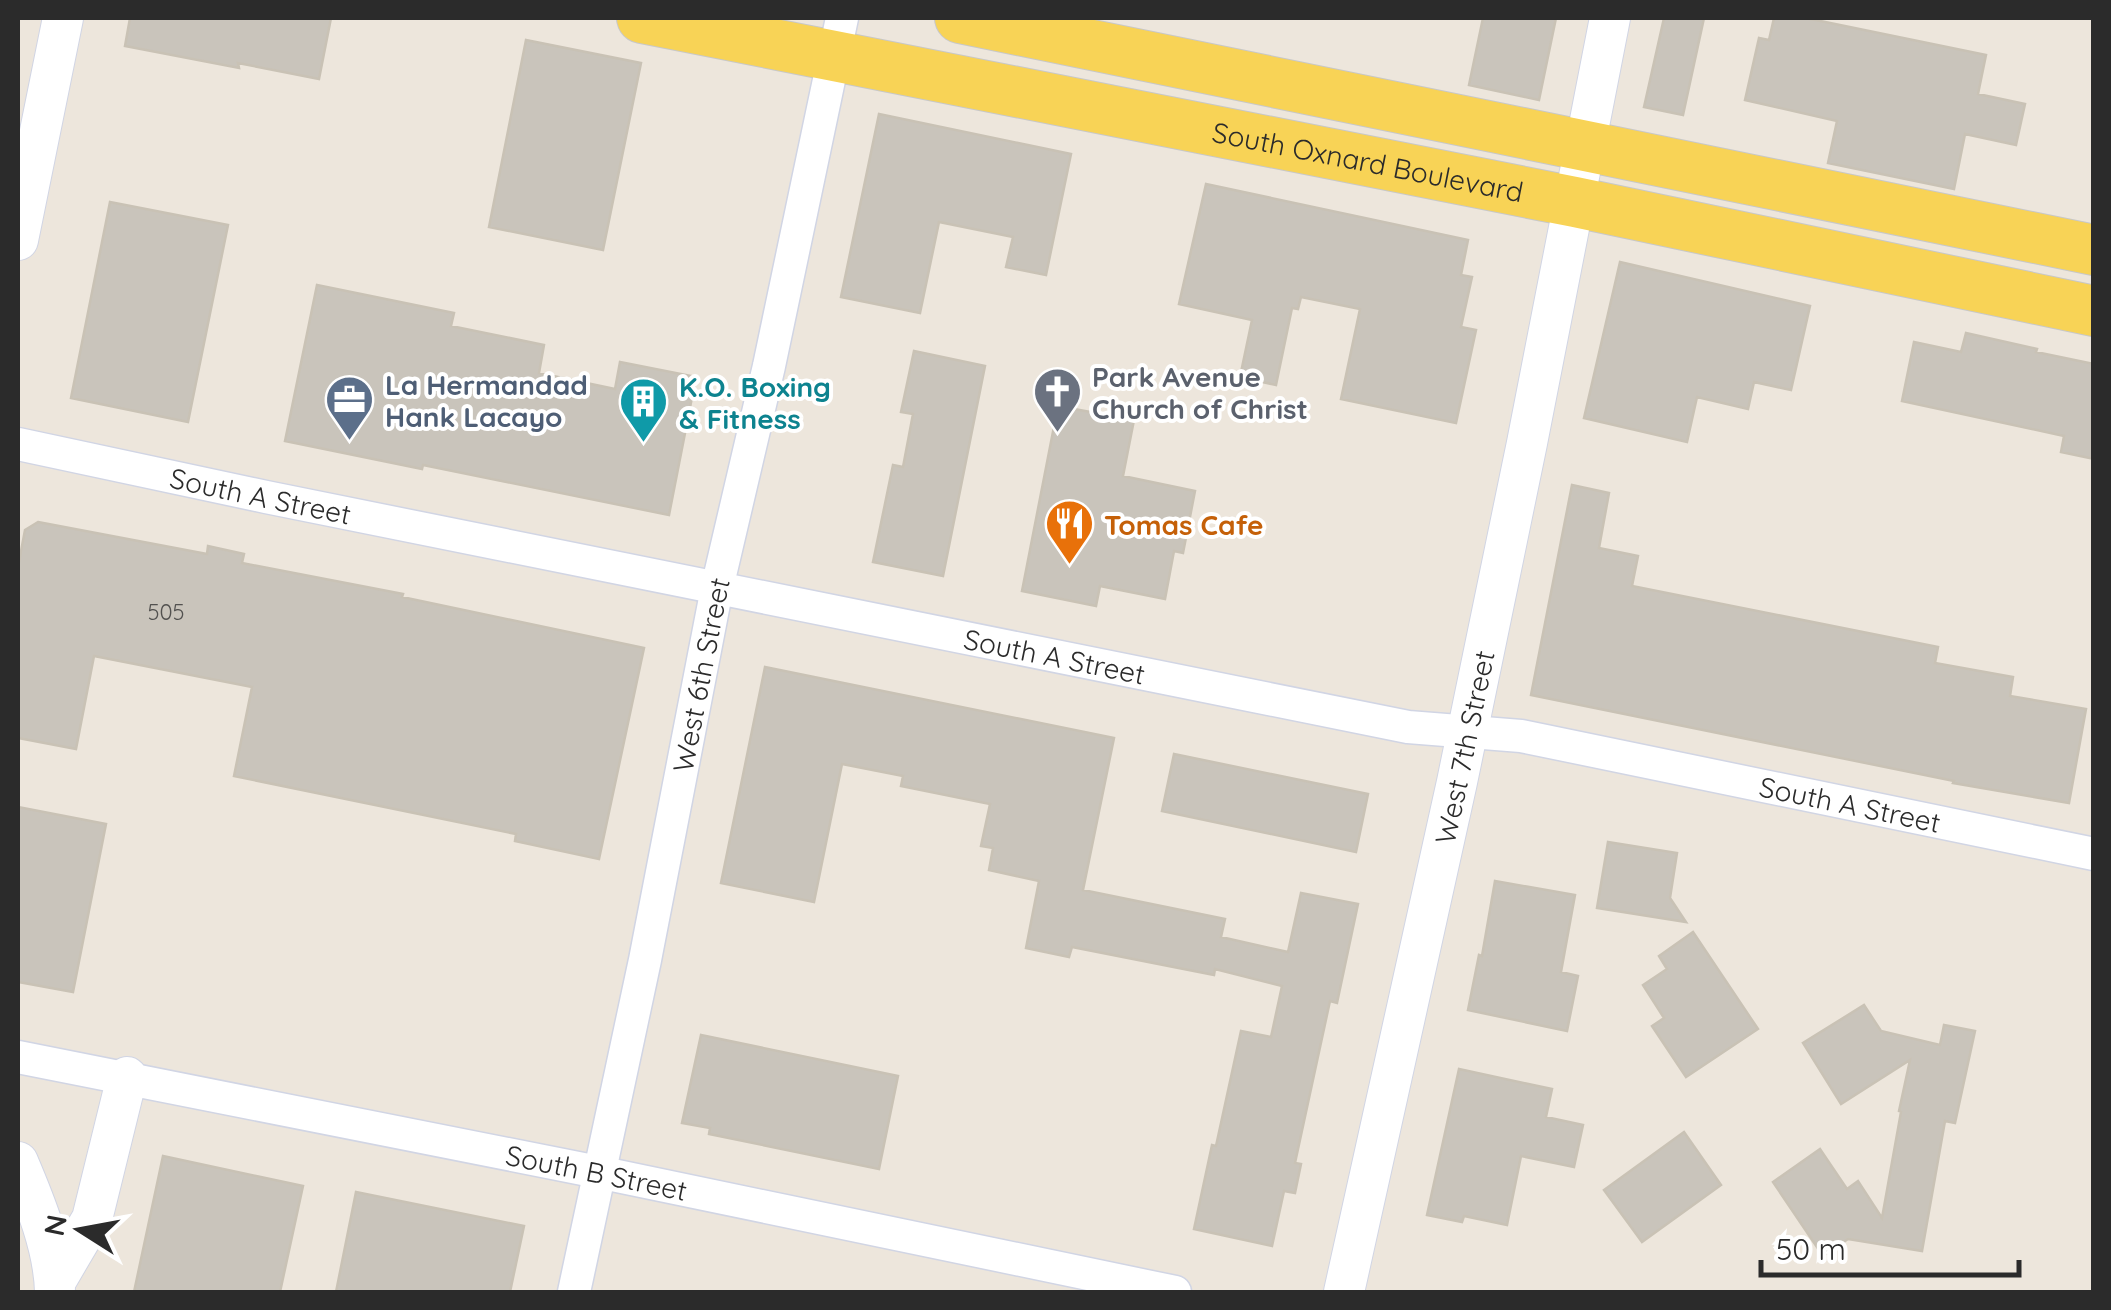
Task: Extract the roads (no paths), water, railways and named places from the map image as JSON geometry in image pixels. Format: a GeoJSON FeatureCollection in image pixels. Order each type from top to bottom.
{"type":"FeatureCollection","features":[{"type":"Feature","properties":{"kind":"main road","name":"South Oxnard Boulevard"},"geometry":{"type":"LineString","coordinates":[[642,18],[838,37],[1574,202],[2094,311]]}},
{"type":"Feature","properties":{"kind":"main road","name":"South Oxnard Boulevard"},"geometry":{"type":"LineString","coordinates":[[960,18],[2094,250]]}},
{"type":"Feature","properties":{"kind":"street"},"geometry":{"type":"LineString","coordinates":[[18,240],[63,18]]}},
{"type":"Feature","properties":{"kind":"street","name":"West 7th Street"},"geometry":{"type":"LineString","coordinates":[[1344,1292],[1527,443],[1610,18]]}},
{"type":"Feature","properties":{"kind":"street","name":"West 6th Street"},"geometry":{"type":"LineString","coordinates":[[574,1292],[645,960],[717,588],[770,366],[838,37]]}},
{"type":"Feature","properties":{"kind":"street","name":"South A Street"},"geometry":{"type":"LineString","coordinates":[[18,444],[1408,728],[1521,736],[2094,854]]}},
{"type":"Feature","properties":{"kind":"street","name":"South B Street"},"geometry":{"type":"LineString","coordinates":[[18,1057],[1175,1292]]}},
{"type":"Feature","properties":{"kind":"street"},"geometry":{"type":"LineString","coordinates":[[55,1287],[92,1220],[127,1078]]}},
{"type":"Feature","properties":{"kind":"street"},"geometry":{"type":"LineString","coordinates":[[18,1162],[32,1195],[55,1287]]}},
{"type":"Feature","properties":{"kind":"place","name":"Park Avenue Church of Christ"},"geometry":{"type":"Point","coordinates":[1057,434]}},
{"type":"Feature","properties":{"kind":"place","name":"La Hermandad Hank Lacayo"},"geometry":{"type":"Point","coordinates":[350,442]}},
{"type":"Feature","properties":{"kind":"place","name":"K.O. Boxing & Fitness"},"geometry":{"type":"Point","coordinates":[644,444]}},
{"type":"Feature","properties":{"kind":"place","name":"Tomas Cafe"},"geometry":{"type":"Point","coordinates":[1069,566]}}]}
